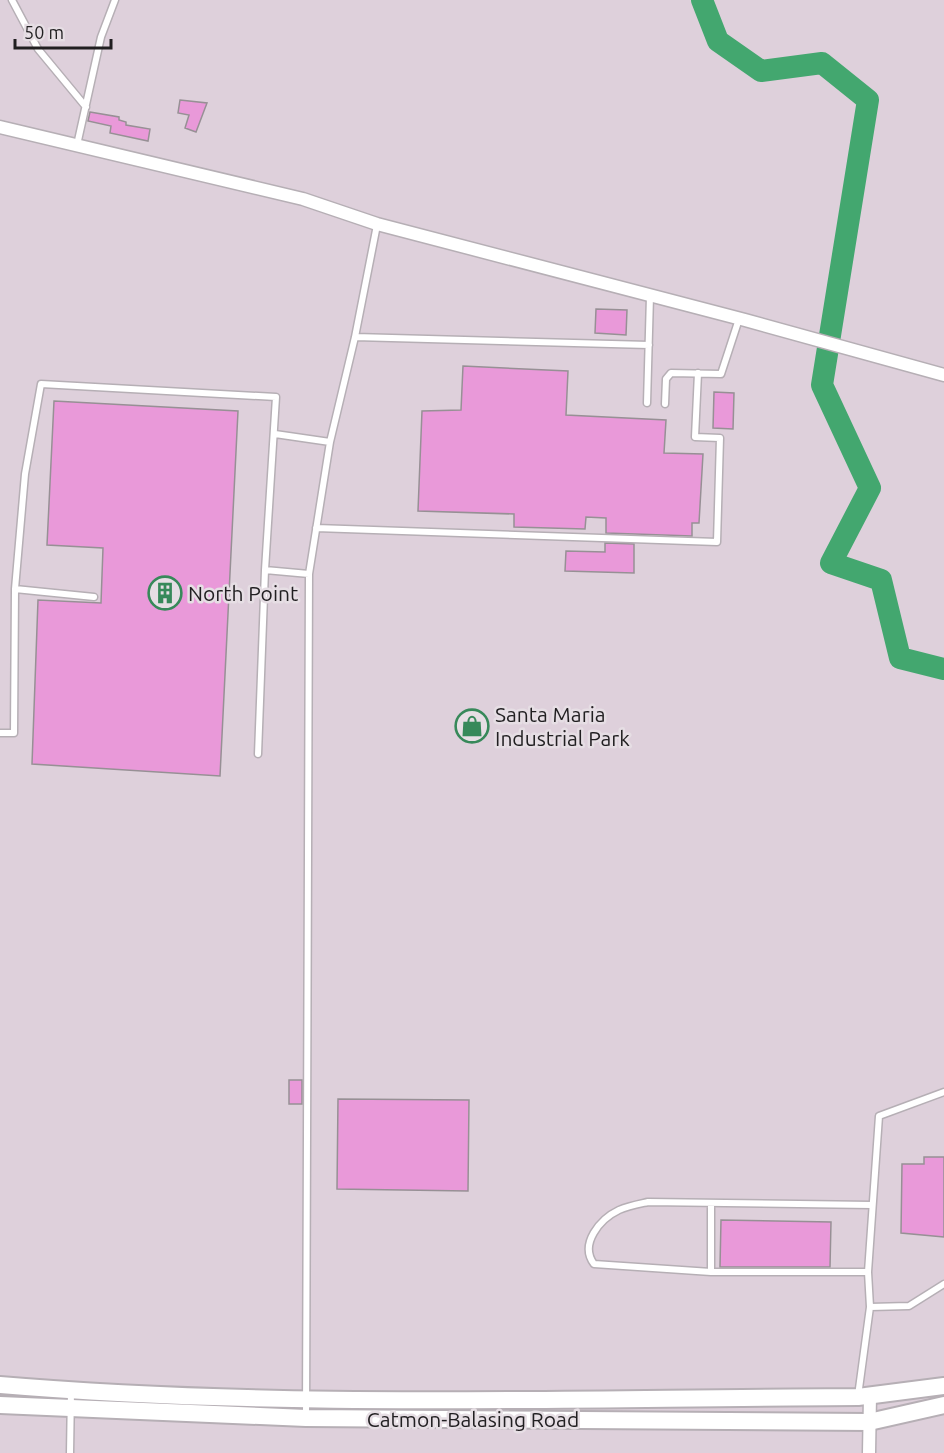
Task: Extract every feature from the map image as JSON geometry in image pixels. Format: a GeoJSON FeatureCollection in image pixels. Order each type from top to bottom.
{"type":"FeatureCollection","features":[{"type":"Feature","properties":{"kind":"street"},"geometry":{"type":"LineString","coordinates":[[0,127],[303,199],[377,224],[739,318],[944,375]]}},
{"type":"Feature","properties":{"kind":"street","name":"Catmon-Balasing Road"},"geometry":{"type":"LineString","coordinates":[[0,1385],[71,1391],[307,1399],[864,1397],[944,1386]]}},
{"type":"Feature","properties":{"kind":"street"},"geometry":{"type":"LineString","coordinates":[[864,1397],[869,1422],[869,1453]]}},
{"type":"Feature","properties":{"kind":"street","name":"Catmon-Balasing Road"},"geometry":{"type":"LineString","coordinates":[[0,1405],[70,1410],[306,1418],[869,1422],[944,1405]]}},
{"type":"Feature","properties":{"kind":"lane"},"geometry":{"type":"LineString","coordinates":[[12,0],[38,49],[86,107]]}},
{"type":"Feature","properties":{"kind":"lane"},"geometry":{"type":"LineString","coordinates":[[77,145],[101,37],[115,0]]}},
{"type":"Feature","properties":{"kind":"lane"},"geometry":{"type":"LineString","coordinates":[[306,1418],[309,574],[330,442],[355,337],[377,224]]}},
{"type":"Feature","properties":{"kind":"lane"},"geometry":{"type":"LineString","coordinates":[[647,404],[650,295]]}},
{"type":"Feature","properties":{"kind":"lane"},"geometry":{"type":"LineString","coordinates":[[665,404],[668,375],[721,374],[739,318]]}},
{"type":"Feature","properties":{"kind":"lane"},"geometry":{"type":"LineString","coordinates":[[355,337],[649,345]]}},
{"type":"Feature","properties":{"kind":"lane"},"geometry":{"type":"LineString","coordinates":[[316,528],[717,542],[720,438],[695,437],[698,373]]}},
{"type":"Feature","properties":{"kind":"lane"},"geometry":{"type":"LineString","coordinates":[[0,733],[14,733],[15,589],[25,474],[41,384],[276,397],[265,570],[258,754]]}},
{"type":"Feature","properties":{"kind":"lane"},"geometry":{"type":"LineString","coordinates":[[275,434],[330,442]]}},
{"type":"Feature","properties":{"kind":"lane"},"geometry":{"type":"LineString","coordinates":[[265,570],[309,574]]}},
{"type":"Feature","properties":{"kind":"lane"},"geometry":{"type":"LineString","coordinates":[[15,589],[94,597]]}},
{"type":"Feature","properties":{"kind":"lane"},"geometry":{"type":"LineString","coordinates":[[864,1397],[870,1307],[868,1272],[879,1116],[944,1092]]}},
{"type":"Feature","properties":{"kind":"lane"},"geometry":{"type":"LineString","coordinates":[[868,1272],[711,1272],[594,1264],[589,1257],[589,1240],[596,1228],[619,1210],[648,1202],[872,1205]]}},
{"type":"Feature","properties":{"kind":"lane"},"geometry":{"type":"LineString","coordinates":[[711,1204],[711,1272]]}},
{"type":"Feature","properties":{"kind":"lane"},"geometry":{"type":"LineString","coordinates":[[870,1307],[909,1306],[944,1284]]}},
{"type":"Feature","properties":{"kind":"lane"},"geometry":{"type":"LineString","coordinates":[[70,1453],[71,1391]]}},
{"type":"Feature","properties":{"kind":"shaded area","name":"Santa Maria Industrial Park"},"geometry":{"type":"Polygon","coordinates":[[[0,0],[944,0],[944,1453],[0,1453],[0,0]]]}},
{"type":"Feature","properties":{"kind":"building"},"geometry":{"type":"Polygon","coordinates":[[[180,100],[207,103],[196,132],[185,128],[189,115],[178,113],[180,100]]]}},
{"type":"Feature","properties":{"kind":"building"},"geometry":{"type":"Polygon","coordinates":[[[90,112],[119,117],[119,120],[126,122],[126,125],[150,129],[148,141],[110,133],[111,126],[88,121],[90,112]]]}},
{"type":"Feature","properties":{"kind":"building"},"geometry":{"type":"Polygon","coordinates":[[[596,309],[627,310],[626,335],[595,333],[596,309]]]}},
{"type":"Feature","properties":{"kind":"building"},"geometry":{"type":"Polygon","coordinates":[[[463,366],[568,371],[566,415],[666,420],[664,453],[703,454],[699,523],[692,523],[692,536],[606,533],[606,518],[586,517],[585,529],[514,527],[514,514],[418,511],[422,411],[461,410],[463,366]]]}},
{"type":"Feature","properties":{"kind":"building"},"geometry":{"type":"Polygon","coordinates":[[[714,392],[734,393],[733,429],[713,428],[714,392]]]}},
{"type":"Feature","properties":{"kind":"building","name":"North Point"},"geometry":{"type":"Polygon","coordinates":[[[54,401],[238,411],[220,776],[32,764],[38,600],[101,603],[103,548],[47,545],[54,401]]]}},
{"type":"Feature","properties":{"kind":"building"},"geometry":{"type":"Polygon","coordinates":[[[605,543],[634,544],[634,573],[565,571],[566,551],[605,552],[605,543]]]}},
{"type":"Feature","properties":{"kind":"building"},"geometry":{"type":"Polygon","coordinates":[[[289,1080],[302,1080],[302,1104],[289,1104],[289,1080]]]}},
{"type":"Feature","properties":{"kind":"building"},"geometry":{"type":"Polygon","coordinates":[[[338,1099],[469,1100],[468,1191],[337,1189],[338,1099]]]}},
{"type":"Feature","properties":{"kind":"building"},"geometry":{"type":"Polygon","coordinates":[[[924,1157],[944,1157],[944,1237],[901,1233],[902,1164],[924,1164],[924,1157]]]}},
{"type":"Feature","properties":{"kind":"building"},"geometry":{"type":"Polygon","coordinates":[[[721,1220],[831,1222],[830,1267],[720,1267],[721,1220]]]}},
{"type":"Feature","properties":{"kind":"waterway"},"geometry":{"type":"LineString","coordinates":[[702,0],[718,41],[761,71],[822,63],[868,100],[822,385],[870,488],[831,563],[881,580],[900,658],[944,669]]}},
{"type":"Feature","properties":{"kind":"place","name":"North Point"},"geometry":{"type":"Point","coordinates":[165,593]}},
{"type":"Feature","properties":{"kind":"place","name":"Santa Maria Industrial Park"},"geometry":{"type":"Point","coordinates":[472,726]}}]}
